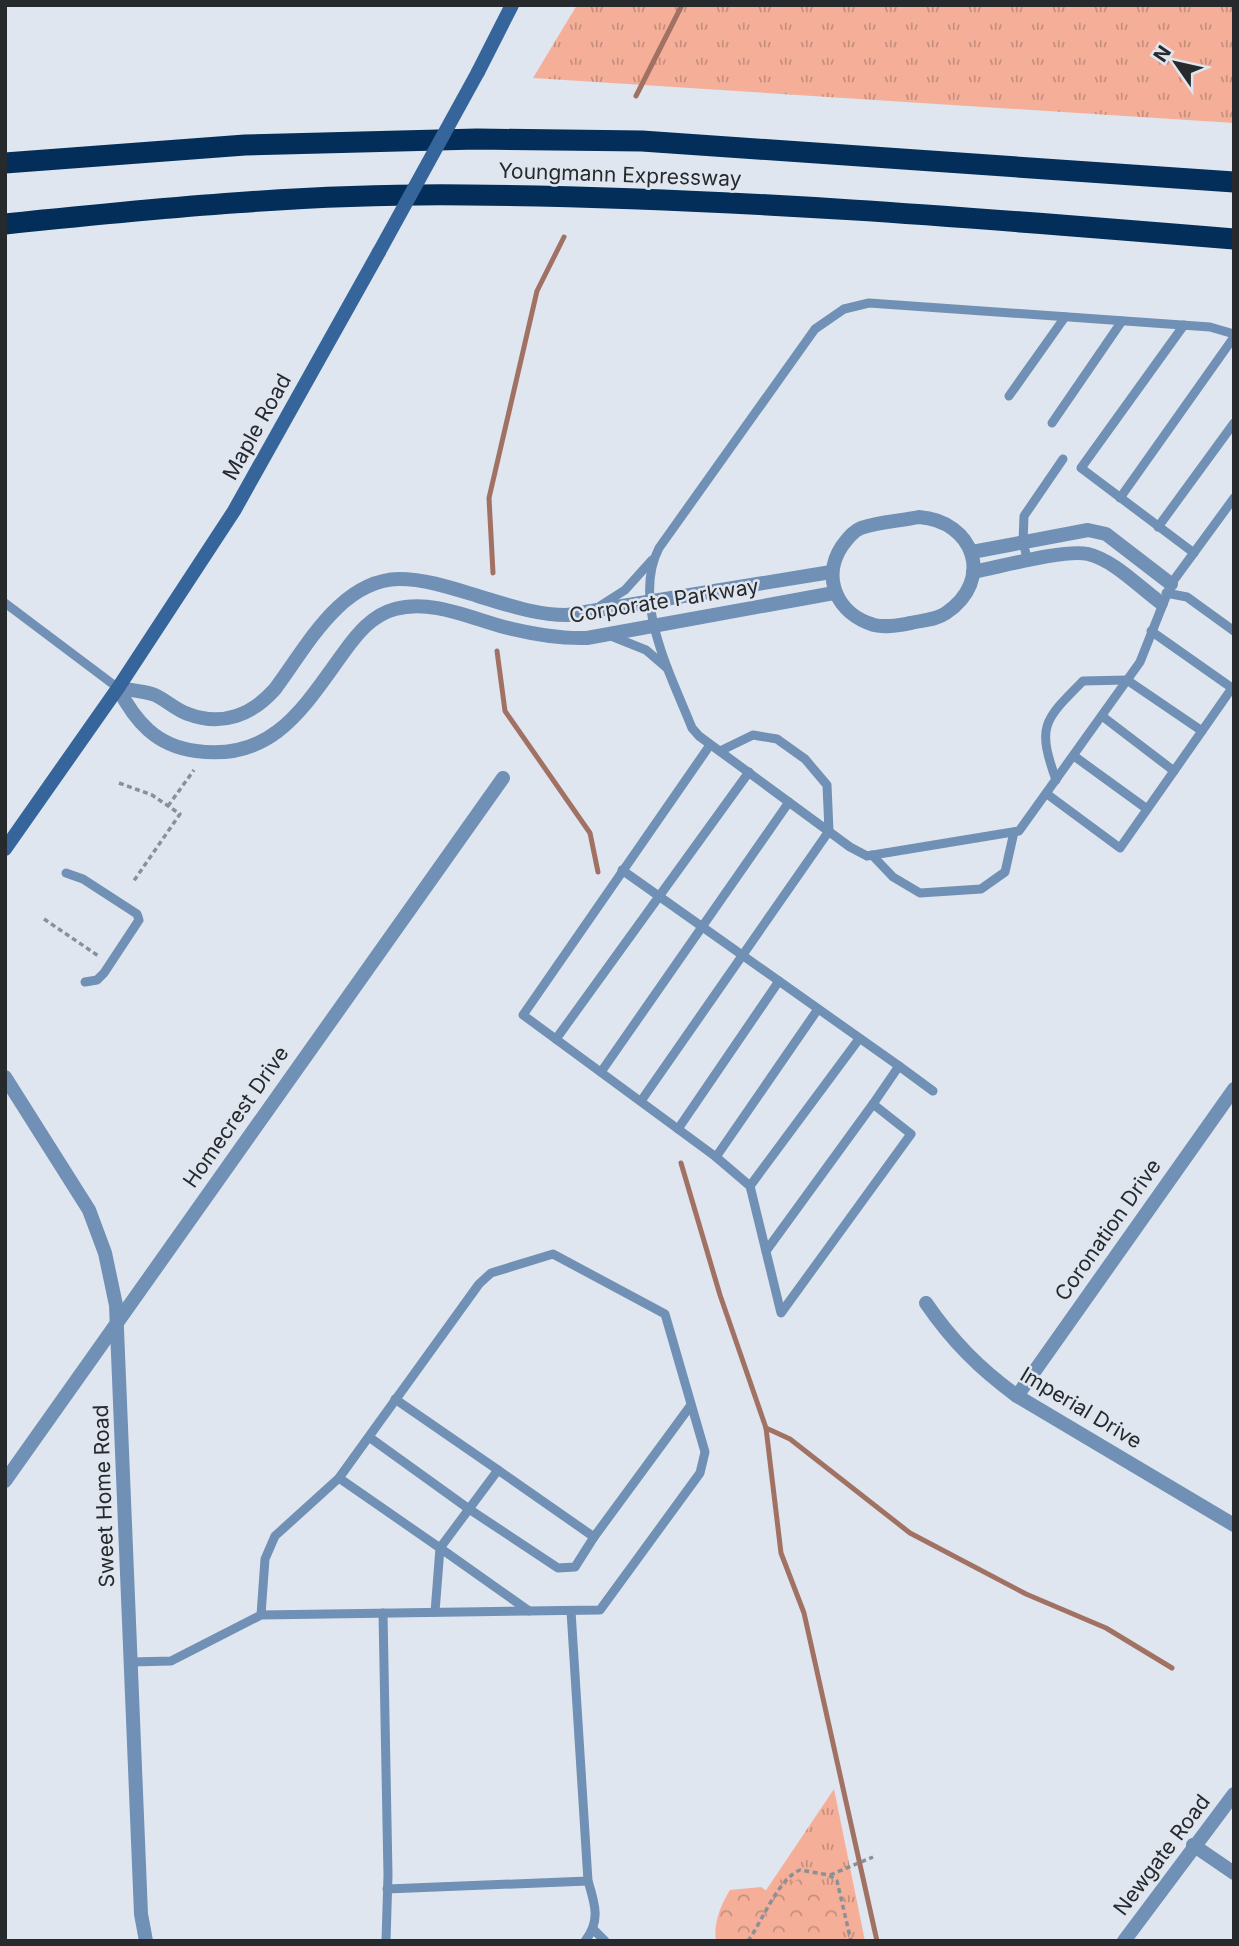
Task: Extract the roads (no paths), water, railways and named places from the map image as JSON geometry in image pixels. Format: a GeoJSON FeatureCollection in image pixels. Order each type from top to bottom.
{"type":"FeatureCollection","features":[{"type":"Feature","properties":{"kind":"highway","name":"Youngmann Expressway"},"geometry":{"type":"LineString","coordinates":[[5,163],[244,145],[477,139],[642,141],[1234,182]]}},
{"type":"Feature","properties":{"kind":"highway","name":"Youngmann Expressway"},"geometry":{"type":"LineString","coordinates":[[5,224],[209,203],[466,195],[860,209],[1234,239]]}},
{"type":"Feature","properties":{"kind":"main road","name":"Maple Road"},"geometry":{"type":"LineString","coordinates":[[5,849],[118,688],[247,490],[478,72],[512,5]]}},
{"type":"Feature","properties":{"kind":"street"},"geometry":{"type":"LineString","coordinates":[[919,517],[951,525],[962,535],[972,552],[973,572],[968,589],[946,613],[934,618],[891,626],[874,625],[856,616],[834,593],[831,572],[837,554],[849,537],[860,528],[919,517]]}},
{"type":"Feature","properties":{"kind":"street"},"geometry":{"type":"LineString","coordinates":[[972,552],[1088,530],[1106,534],[1166,594]]}},
{"type":"Feature","properties":{"kind":"street"},"geometry":{"type":"LineString","coordinates":[[973,572],[1087,554],[1166,594]]}},
{"type":"Feature","properties":{"kind":"street","name":"Corporate Parkway"},"geometry":{"type":"LineString","coordinates":[[118,688],[152,694],[186,713],[204,719],[242,716],[264,701],[275,689],[339,606],[368,587],[397,579],[418,580],[545,615],[590,611],[831,572]]}},
{"type":"Feature","properties":{"kind":"street","name":"Corporate Parkway"},"geometry":{"type":"LineString","coordinates":[[118,688],[132,715],[152,736],[190,751],[236,751],[274,736],[293,720],[358,632],[380,615],[411,606],[431,607],[562,639],[602,635],[834,593]]}},
{"type":"Feature","properties":{"kind":"street"},"geometry":{"type":"LineString","coordinates":[[475,619],[482,597]]}},
{"type":"Feature","properties":{"kind":"street","name":"Homecrest Drive"},"geometry":{"type":"LineString","coordinates":[[5,1481],[503,778]]}},
{"type":"Feature","properties":{"kind":"street","name":"Sweet Home Road"},"geometry":{"type":"LineString","coordinates":[[5,1077],[10,1095],[89,1210],[104,1253],[117,1323],[141,1914],[146,1941]]}},
{"type":"Feature","properties":{"kind":"street","name":"Coronation Drive"},"geometry":{"type":"LineString","coordinates":[[1017,1396],[1234,1089]]}},
{"type":"Feature","properties":{"kind":"street","name":"Imperial Drive"},"geometry":{"type":"LineString","coordinates":[[926,1303],[966,1355],[1017,1396],[1234,1525]]}},
{"type":"Feature","properties":{"kind":"street","name":"Newgate Road"},"geometry":{"type":"LineString","coordinates":[[1124,1941],[1193,1845],[1234,1794]]}},
{"type":"Feature","properties":{"kind":"street"},"geometry":{"type":"LineString","coordinates":[[1193,1845],[1234,1873]]}},
{"type":"Feature","properties":{"kind":"lane"},"geometry":{"type":"LineString","coordinates":[[590,611],[625,590],[654,559],[815,329],[830,316],[869,303],[1184,325],[1225,329],[1234,335],[1120,498]]}},
{"type":"Feature","properties":{"kind":"lane"},"geometry":{"type":"LineString","coordinates":[[1009,396],[1065,317]]}},
{"type":"Feature","properties":{"kind":"lane"},"geometry":{"type":"LineString","coordinates":[[1052,423],[1122,321]]}},
{"type":"Feature","properties":{"kind":"lane"},"geometry":{"type":"LineString","coordinates":[[1184,325],[1081,468],[1194,553]]}},
{"type":"Feature","properties":{"kind":"lane"},"geometry":{"type":"LineString","coordinates":[[1158,527],[1234,423]]}},
{"type":"Feature","properties":{"kind":"lane"},"geometry":{"type":"LineString","coordinates":[[1028,562],[1023,542],[1024,516],[1063,459]]}},
{"type":"Feature","properties":{"kind":"lane"},"geometry":{"type":"LineString","coordinates":[[872,855],[1019,831],[1140,662],[1166,594],[1234,498]]}},
{"type":"Feature","properties":{"kind":"lane"},"geometry":{"type":"LineString","coordinates":[[654,559],[652,624],[692,728],[709,745],[850,847],[872,855],[893,877],[920,894],[981,888],[1005,872],[1014,832]]}},
{"type":"Feature","properties":{"kind":"lane"},"geometry":{"type":"LineString","coordinates":[[1166,594],[1187,597],[1234,631]]}},
{"type":"Feature","properties":{"kind":"lane"},"geometry":{"type":"LineString","coordinates":[[5,603],[118,688]]}},
{"type":"Feature","properties":{"kind":"lane"},"geometry":{"type":"LineString","coordinates":[[1046,794],[1120,848],[1233,687],[1151,631]]}},
{"type":"Feature","properties":{"kind":"lane"},"geometry":{"type":"LineString","coordinates":[[602,635],[617,636],[646,650],[670,670]]}},
{"type":"Feature","properties":{"kind":"lane"},"geometry":{"type":"LineString","coordinates":[[1056,780],[1044,744],[1046,727],[1083,681],[1127,680],[1202,731]]}},
{"type":"Feature","properties":{"kind":"lane"},"geometry":{"type":"LineString","coordinates":[[1102,716],[1174,771]]}},
{"type":"Feature","properties":{"kind":"lane"},"geometry":{"type":"LineString","coordinates":[[641,1101],[829,831],[827,785],[805,758],[777,739],[753,735],[720,751]]}},
{"type":"Feature","properties":{"kind":"lane"},"geometry":{"type":"LineString","coordinates":[[709,745],[523,1015],[750,1185],[781,1313],[911,1134],[873,1104]]}},
{"type":"Feature","properties":{"kind":"lane"},"geometry":{"type":"LineString","coordinates":[[1073,756],[1147,809]]}},
{"type":"Feature","properties":{"kind":"lane"},"geometry":{"type":"LineString","coordinates":[[556,1039],[749,772]]}},
{"type":"Feature","properties":{"kind":"lane"},"geometry":{"type":"LineString","coordinates":[[601,1072],[789,802]]}},
{"type":"Feature","properties":{"kind":"lane"},"geometry":{"type":"LineString","coordinates":[[622,870],[933,1091]]}},
{"type":"Feature","properties":{"kind":"lane"},"geometry":{"type":"LineString","coordinates":[[66,873],[83,879],[136,914],[139,920],[104,973],[97,980],[85,982]]}},
{"type":"Feature","properties":{"kind":"lane"},"geometry":{"type":"LineString","coordinates":[[678,1129],[779,981]]}},
{"type":"Feature","properties":{"kind":"lane"},"geometry":{"type":"LineString","coordinates":[[716,1157],[818,1009]]}},
{"type":"Feature","properties":{"kind":"lane"},"geometry":{"type":"LineString","coordinates":[[750,1185],[859,1039]]}},
{"type":"Feature","properties":{"kind":"lane"},"geometry":{"type":"LineString","coordinates":[[766,1251],[899,1066]]}},
{"type":"Feature","properties":{"kind":"lane"},"geometry":{"type":"LineString","coordinates":[[132,1662],[171,1661],[261,1615],[600,1610],[700,1473],[705,1452],[665,1314],[553,1254],[491,1273],[479,1284],[339,1478],[275,1536],[265,1559],[261,1615]]}},
{"type":"Feature","properties":{"kind":"lane"},"geometry":{"type":"LineString","coordinates":[[396,1399],[594,1537]]}},
{"type":"Feature","properties":{"kind":"lane"},"geometry":{"type":"LineString","coordinates":[[369,1437],[469,1509],[558,1568],[575,1567],[691,1405]]}},
{"type":"Feature","properties":{"kind":"lane"},"geometry":{"type":"LineString","coordinates":[[435,1612],[440,1548],[498,1470]]}},
{"type":"Feature","properties":{"kind":"lane"},"geometry":{"type":"LineString","coordinates":[[339,1478],[530,1612]]}},
{"type":"Feature","properties":{"kind":"lane"},"geometry":{"type":"LineString","coordinates":[[571,1611],[588,1881],[597,1908],[594,1930],[585,1941]]}},
{"type":"Feature","properties":{"kind":"lane"},"geometry":{"type":"LineString","coordinates":[[383,1613],[386,1941]]}},
{"type":"Feature","properties":{"kind":"lane"},"geometry":{"type":"LineString","coordinates":[[387,1889],[588,1881]]}},
{"type":"Feature","properties":{"kind":"lane"},"geometry":{"type":"LineString","coordinates":[[594,1930],[605,1941]]}},
{"type":"Feature","properties":{"kind":"waterway"},"geometry":{"type":"LineString","coordinates":[[636,96],[682,5]]}},
{"type":"Feature","properties":{"kind":"waterway"},"geometry":{"type":"LineString","coordinates":[[493,573],[489,498],[537,291],[564,237]]}},
{"type":"Feature","properties":{"kind":"waterway"},"geometry":{"type":"LineString","coordinates":[[497,651],[505,711],[590,833],[598,872]]}},
{"type":"Feature","properties":{"kind":"waterway"},"geometry":{"type":"LineString","coordinates":[[681,1163],[720,1295],[766,1428],[781,1553],[804,1613],[877,1941]]}},
{"type":"Feature","properties":{"kind":"waterway"},"geometry":{"type":"LineString","coordinates":[[766,1428],[790,1439],[910,1533],[1026,1594],[1106,1628],[1172,1668]]}}]}
